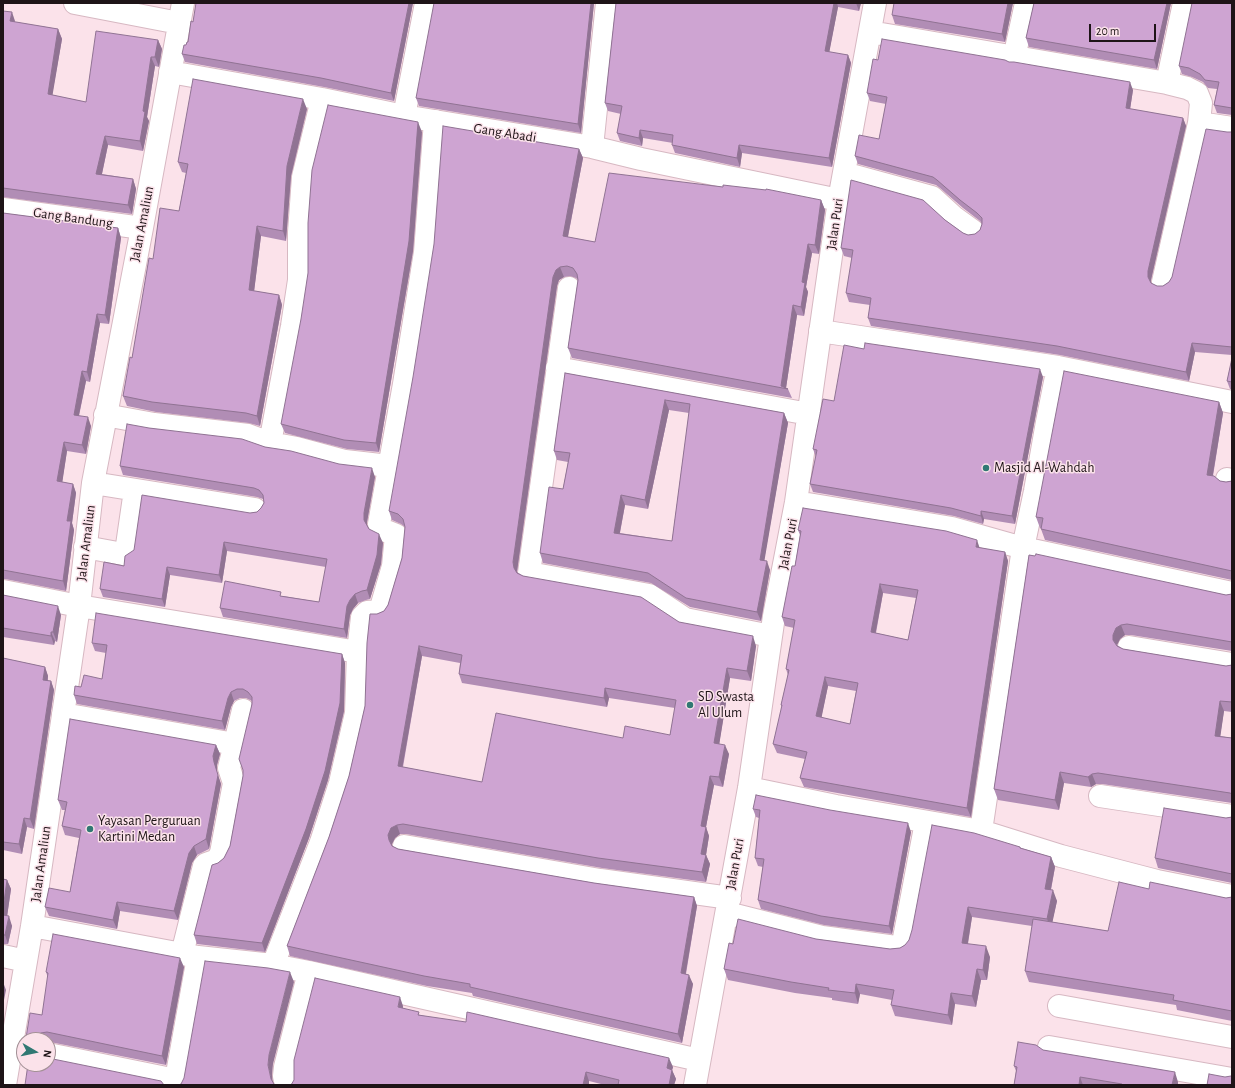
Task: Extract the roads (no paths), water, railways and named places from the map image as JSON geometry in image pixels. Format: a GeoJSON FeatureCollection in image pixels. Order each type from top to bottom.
{"type":"FeatureCollection","features":[{"type":"Feature","properties":{"kind":"street"},"geometry":{"type":"LineString","coordinates":[[75,3],[181,13]]}},
{"type":"Feature","properties":{"kind":"street"},"geometry":{"type":"LineString","coordinates":[[404,116],[426,3]]}},
{"type":"Feature","properties":{"kind":"street"},"geometry":{"type":"LineString","coordinates":[[592,147],[607,3]]}},
{"type":"Feature","properties":{"kind":"street","name":"Jalan Puri"},"geometry":{"type":"LineString","coordinates":[[695,1085],[728,905],[748,788],[771,636],[796,502],[838,200],[875,3]]}},
{"type":"Feature","properties":{"kind":"street"},"geometry":{"type":"LineString","coordinates":[[1014,58],[1026,3]]}},
{"type":"Feature","properties":{"kind":"street"},"geometry":{"type":"LineString","coordinates":[[1167,83],[1184,3]]}},
{"type":"Feature","properties":{"kind":"street","name":"Jalan Amaliun"},"geometry":{"type":"LineString","coordinates":[[19,1032],[26,961],[79,606],[93,483],[142,228],[181,13]]}},
{"type":"Feature","properties":{"kind":"street"},"geometry":{"type":"LineString","coordinates":[[870,32],[1014,58],[1167,83],[1187,88],[1197,93],[1201,103],[1199,123],[1163,282]]}},
{"type":"Feature","properties":{"kind":"street","name":"Gang Abadi"},"geometry":{"type":"LineString","coordinates":[[170,72],[322,99],[404,116],[592,147],[641,159],[838,200]]}},
{"type":"Feature","properties":{"kind":"street"},"geometry":{"type":"LineString","coordinates":[[270,443],[292,326],[298,280],[299,232],[303,176],[322,99]]}},
{"type":"Feature","properties":{"kind":"street"},"geometry":{"type":"LineString","coordinates":[[273,965],[321,842],[340,783],[356,713],[358,652],[362,616],[367,612],[380,611],[393,566],[396,535],[381,529],[379,524],[404,384],[425,252],[435,121]]}},
{"type":"Feature","properties":{"kind":"street"},"geometry":{"type":"LineString","coordinates":[[1199,123],[1232,128]]}},
{"type":"Feature","properties":{"kind":"street"},"geometry":{"type":"LineString","coordinates":[[844,173],[932,197],[973,232]]}},
{"type":"Feature","properties":{"kind":"street","name":"Gang Bandung"},"geometry":{"type":"LineString","coordinates":[[3,209],[142,228]]}},
{"type":"Feature","properties":{"kind":"street"},"geometry":{"type":"LineString","coordinates":[[569,288],[529,573],[648,595],[685,619],[771,636]]}},
{"type":"Feature","properties":{"kind":"street"},"geometry":{"type":"LineString","coordinates":[[820,331],[1058,367],[1232,402]]}},
{"type":"Feature","properties":{"kind":"street"},"geometry":{"type":"LineString","coordinates":[[981,831],[1023,548],[1036,491],[1047,422],[1058,367]]}},
{"type":"Feature","properties":{"kind":"street"},"geometry":{"type":"LineString","coordinates":[[557,368],[809,414]]}},
{"type":"Feature","properties":{"kind":"street"},"geometry":{"type":"LineString","coordinates":[[105,415],[154,424],[248,435],[270,443],[345,460],[389,466]]}},
{"type":"Feature","properties":{"kind":"street"},"geometry":{"type":"LineString","coordinates":[[93,483],[255,509]]}},
{"type":"Feature","properties":{"kind":"street"},"geometry":{"type":"LineString","coordinates":[[85,547],[123,554],[126,552],[135,490]]}},
{"type":"Feature","properties":{"kind":"street"},"geometry":{"type":"LineString","coordinates":[[796,502],[952,528],[1023,548],[1232,593]]}},
{"type":"Feature","properties":{"kind":"street"},"geometry":{"type":"LineString","coordinates":[[3,591],[79,606],[358,652]]}},
{"type":"Feature","properties":{"kind":"street"},"geometry":{"type":"LineString","coordinates":[[1129,647],[1232,664]]}},
{"type":"Feature","properties":{"kind":"street"},"geometry":{"type":"LineString","coordinates":[[56,1056],[175,1082],[190,955],[204,866],[218,860],[221,853],[234,783],[229,768],[243,710]]}},
{"type":"Feature","properties":{"kind":"street"},"geometry":{"type":"LineString","coordinates":[[63,714],[235,744]]}},
{"type":"Feature","properties":{"kind":"street"},"geometry":{"type":"LineString","coordinates":[[748,788],[836,806],[981,831],[1061,856],[1157,881],[1232,896]]}},
{"type":"Feature","properties":{"kind":"street"},"geometry":{"type":"LineString","coordinates":[[1100,796],[1232,816]]}},
{"type":"Feature","properties":{"kind":"street"},"geometry":{"type":"LineString","coordinates":[[404,846],[600,880],[728,905],[822,937],[896,947],[901,946],[904,938],[926,822]]}},
{"type":"Feature","properties":{"kind":"street"},"geometry":{"type":"LineString","coordinates":[[32,926],[190,955],[273,965],[308,972],[699,1060]]}},
{"type":"Feature","properties":{"kind":"street"},"geometry":{"type":"LineString","coordinates":[[3,956],[26,961]]}},
{"type":"Feature","properties":{"kind":"street"},"geometry":{"type":"LineString","coordinates":[[286,1085],[284,1076],[285,1068],[308,972]]}},
{"type":"Feature","properties":{"kind":"street"},"geometry":{"type":"LineString","coordinates":[[1059,1006],[1232,1037]]}},
{"type":"Feature","properties":{"kind":"street"},"geometry":{"type":"LineString","coordinates":[[1049,1047],[1232,1080]]}},
{"type":"Feature","properties":{"kind":"street","name":"Jalan Amaliun"},"geometry":{"type":"LineString","coordinates":[[5,1085],[16,1054]]}},
{"type":"Feature","properties":{"kind":"place","name":"Masjid Al-Wahdah"},"geometry":{"type":"Point","coordinates":[986,468]}},
{"type":"Feature","properties":{"kind":"place","name":"SD Swasta Al Ulum"},"geometry":{"type":"Point","coordinates":[690,705]}},
{"type":"Feature","properties":{"kind":"place","name":"Yayasan Perguruan Kartini Medan"},"geometry":{"type":"Point","coordinates":[90,829]}}]}
